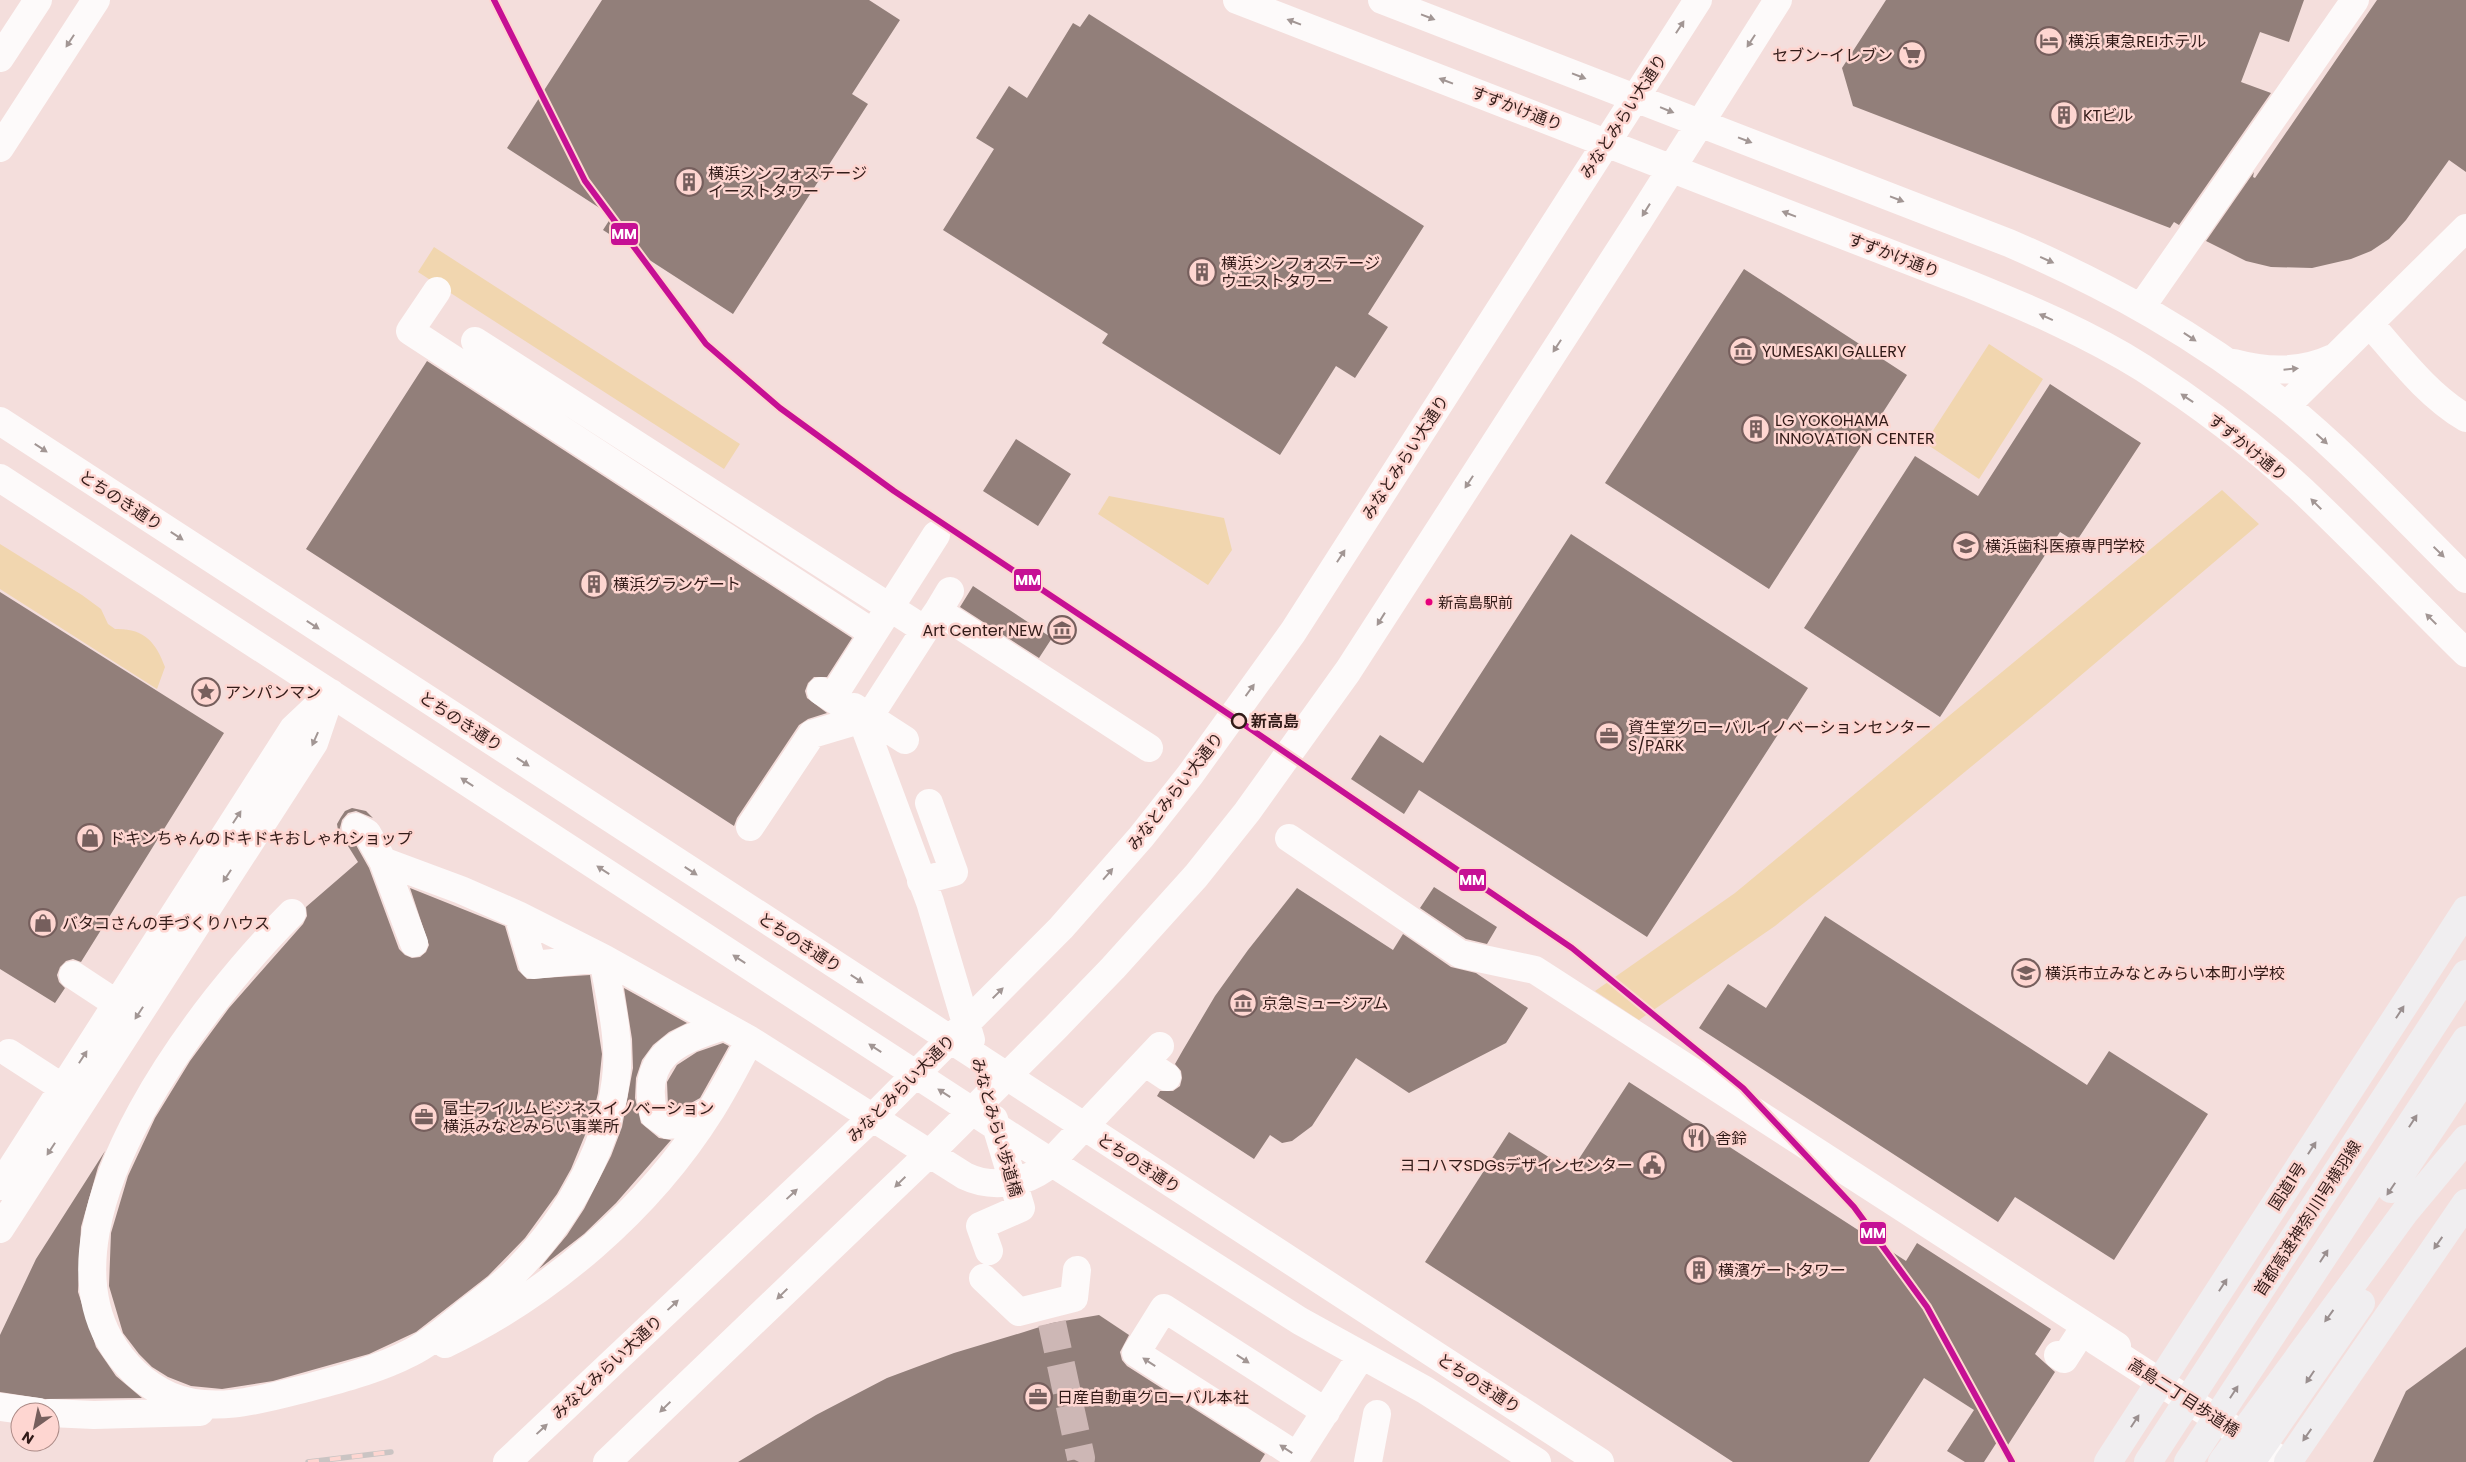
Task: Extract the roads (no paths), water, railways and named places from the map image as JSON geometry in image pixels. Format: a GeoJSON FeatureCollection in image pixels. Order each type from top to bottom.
{"type":"FeatureCollection","features":[{"type":"Feature","properties":{"kind":"highway","name":"国道1号"},"geometry":{"type":"LineString","coordinates":[[2108,1462],[2466,910]]}},
{"type":"Feature","properties":{"kind":"highway","name":"首都高速神奈川1号横羽線"},"geometry":{"type":"LineString","coordinates":[[2148,1462],[2466,974]]}},
{"type":"Feature","properties":{"kind":"highway"},"geometry":{"type":"LineString","coordinates":[[2164,1462],[2466,1005]]}},
{"type":"Feature","properties":{"kind":"highway"},"geometry":{"type":"LineString","coordinates":[[2188,1462],[2466,1040]]}},
{"type":"Feature","properties":{"kind":"highway"},"geometry":{"type":"LineString","coordinates":[[2210,1462],[2466,1076]]}},
{"type":"Feature","properties":{"kind":"highway"},"geometry":{"type":"LineString","coordinates":[[2222,1462],[2405,1212],[2466,1139]]}},
{"type":"Feature","properties":{"kind":"highway"},"geometry":{"type":"LineString","coordinates":[[2251,1462],[2466,1149]]}},
{"type":"Feature","properties":{"kind":"highway"},"geometry":{"type":"LineString","coordinates":[[2288,1462],[2466,1203]]}},
{"type":"Feature","properties":{"kind":"street"},"geometry":{"type":"LineString","coordinates":[[0,58],[38,0]]}},
{"type":"Feature","properties":{"kind":"street"},"geometry":{"type":"LineString","coordinates":[[0,148],[96,0]]}},
{"type":"Feature","properties":{"kind":"street","name":"すずかけ通り"},"geometry":{"type":"LineString","coordinates":[[1237,0],[1988,291],[2058,322],[2141,367],[2209,415],[2301,490],[2466,653]]}},
{"type":"Feature","properties":{"kind":"street"},"geometry":{"type":"LineString","coordinates":[[1382,0],[2009,243],[2083,276],[2142,306],[2226,361],[2286,406],[2334,449],[2466,578]]}},
{"type":"Feature","properties":{"kind":"street","name":"みなとみらい大通り"},"geometry":{"type":"LineString","coordinates":[[507,1462],[916,1074],[1060,928],[1141,836],[1190,775],[1292,632],[1698,0]]}},
{"type":"Feature","properties":{"kind":"street"},"geometry":{"type":"LineString","coordinates":[[607,1462],[972,1111],[1113,968],[1196,876],[1247,812],[1348,671],[1778,0]]}},
{"type":"Feature","properties":{"kind":"street"},"geometry":{"type":"LineString","coordinates":[[2142,306],[2354,0]]}},
{"type":"Feature","properties":{"kind":"street"},"geometry":{"type":"LineString","coordinates":[[2286,406],[2466,228]]}},
{"type":"Feature","properties":{"kind":"street"},"geometry":{"type":"LineString","coordinates":[[432,304],[410,331],[878,626]]}},
{"type":"Feature","properties":{"kind":"street"},"geometry":{"type":"LineString","coordinates":[[2370,324],[2427,389],[2466,418]]}},
{"type":"Feature","properties":{"kind":"street"},"geometry":{"type":"LineString","coordinates":[[475,341],[938,611],[1150,748]]}},
{"type":"Feature","properties":{"kind":"street"},"geometry":{"type":"LineString","coordinates":[[2226,361],[2264,369],[2284,370],[2320,364],[2337,356]]}},
{"type":"Feature","properties":{"kind":"street","name":"とちのき通り"},"geometry":{"type":"LineString","coordinates":[[0,421],[1600,1462]]}},
{"type":"Feature","properties":{"kind":"street"},"geometry":{"type":"LineString","coordinates":[[0,478],[972,1111],[1300,1321],[1425,1390],[1537,1462]]}},
{"type":"Feature","properties":{"kind":"street"},"geometry":{"type":"LineString","coordinates":[[905,740],[833,697],[907,576],[936,535]]}},
{"type":"Feature","properties":{"kind":"street"},"geometry":{"type":"LineString","coordinates":[[750,827],[812,734],[869,717],[938,611]]}},
{"type":"Feature","properties":{"kind":"street"},"geometry":{"type":"LineString","coordinates":[[0,1186],[293,729],[331,693]]}},
{"type":"Feature","properties":{"kind":"street"},"geometry":{"type":"LineString","coordinates":[[0,1229],[314,742],[331,693]]}},
{"type":"Feature","properties":{"kind":"street","name":"みなとみらい歩道橋"},"geometry":{"type":"LineString","coordinates":[[833,697],[861,717],[926,892],[1021,1208],[980,1226],[989,1251]]}},
{"type":"Feature","properties":{"kind":"street"},"geometry":{"type":"LineString","coordinates":[[926,892],[954,872],[949,840],[929,803]]}},
{"type":"Feature","properties":{"kind":"street"},"geometry":{"type":"LineString","coordinates":[[356,827],[367,833],[383,862],[414,943]]}},
{"type":"Feature","properties":{"kind":"street"},"geometry":{"type":"LineString","coordinates":[[1289,838],[1460,954],[1535,970],[2117,1346]]}},
{"type":"Feature","properties":{"kind":"street"},"geometry":{"type":"LineString","coordinates":[[383,862],[461,890],[518,914],[603,958],[750,1040],[965,1176],[980,1183],[993,1185],[1035,1176],[1158,1062]]}},
{"type":"Feature","properties":{"kind":"street"},"geometry":{"type":"LineString","coordinates":[[292,913],[252,955],[174,1056],[142,1110],[127,1140],[104,1200],[96,1232],[92,1263],[93,1296],[103,1327],[118,1355],[134,1372],[152,1386],[172,1396],[195,1403],[217,1405],[282,1394],[370,1370],[412,1353],[501,1286],[520,1267],[546,1237],[583,1180],[604,1131],[613,1096],[617,1068],[617,1038],[603,958]]}},
{"type":"Feature","properties":{"kind":"street"},"geometry":{"type":"LineString","coordinates":[[518,914],[533,965],[603,958]]}},
{"type":"Feature","properties":{"kind":"street"},"geometry":{"type":"LineString","coordinates":[[73,975],[117,1004]]}},
{"type":"Feature","properties":{"kind":"street"},"geometry":{"type":"LineString","coordinates":[[712,1110],[689,1122],[668,1124],[654,1115],[650,1097],[651,1079],[658,1062],[670,1049],[692,1036],[724,1026]]}},
{"type":"Feature","properties":{"kind":"street"},"geometry":{"type":"LineString","coordinates":[[60,1413],[94,1415],[185,1412],[257,1405],[332,1388],[424,1354],[482,1326],[559,1273],[580,1256],[627,1213],[657,1181],[712,1110],[744,1074],[750,1040]]}},
{"type":"Feature","properties":{"kind":"street"},"geometry":{"type":"LineString","coordinates":[[9,1054],[63,1088]]}},
{"type":"Feature","properties":{"kind":"street"},"geometry":{"type":"LineString","coordinates":[[983,1278],[1019,1312],[1050,1314],[1074,1298],[1077,1270]]}},
{"type":"Feature","properties":{"kind":"street"},"geometry":{"type":"LineString","coordinates":[[1326,1412],[1164,1308],[1136,1353],[1297,1456],[1326,1412],[1361,1356]]}},
{"type":"Feature","properties":{"kind":"street","name":"高島二丁目歩道橋"},"geometry":{"type":"LineString","coordinates":[[2058,1356],[2064,1359],[2082,1331],[2088,1333],[2284,1462]]}},
{"type":"Feature","properties":{"kind":"street"},"geometry":{"type":"LineString","coordinates":[[1368,1462],[1377,1414]]}},
{"type":"Feature","properties":{"kind":"tunnel"},"geometry":{"type":"LineString","coordinates":[[1052,1323],[1081,1458],[1079,1462]]}},
{"type":"Feature","properties":{"kind":"railway"},"geometry":{"type":"LineString","coordinates":[[308,1462],[391,1452]]}},
{"type":"Feature","properties":{"kind":"place","name":"横浜 東急REIホテル"},"geometry":{"type":"Point","coordinates":[2049,41]}},
{"type":"Feature","properties":{"kind":"place","name":"セブン-イレブン"},"geometry":{"type":"Point","coordinates":[1912,55]}},
{"type":"Feature","properties":{"kind":"place","name":"KTビル"},"geometry":{"type":"Point","coordinates":[2064,115]}},
{"type":"Feature","properties":{"kind":"place","name":"横浜シンフォステージ イーストタワー"},"geometry":{"type":"Point","coordinates":[689,182]}},
{"type":"Feature","properties":{"kind":"place","name":"横浜シンフォステージ ウエストタワー"},"geometry":{"type":"Point","coordinates":[1202,272]}},
{"type":"Feature","properties":{"kind":"place","name":"YUMESAKI GALLERY"},"geometry":{"type":"Point","coordinates":[1743,351]}},
{"type":"Feature","properties":{"kind":"place","name":"LG YOKOHAMA INNOVATION CENTER"},"geometry":{"type":"Point","coordinates":[1756,429]}},
{"type":"Feature","properties":{"kind":"place","name":"横浜歯科医療専門学校"},"geometry":{"type":"Point","coordinates":[1966,546]}},
{"type":"Feature","properties":{"kind":"place","name":"横浜グランゲート"},"geometry":{"type":"Point","coordinates":[594,584]}},
{"type":"Feature","properties":{"kind":"place","name":"新高島駅前"},"geometry":{"type":"Point","coordinates":[1429,602]}},
{"type":"Feature","properties":{"kind":"place","name":"Art Center NEW"},"geometry":{"type":"Point","coordinates":[1062,630]}},
{"type":"Feature","properties":{"kind":"place","name":"アンパンマン"},"geometry":{"type":"Point","coordinates":[206,692]}},
{"type":"Feature","properties":{"kind":"place","name":"新高島"},"geometry":{"type":"Point","coordinates":[1239,721]}},
{"type":"Feature","properties":{"kind":"place","name":"資生堂グローバルイノベーションセンター S/PARK"},"geometry":{"type":"Point","coordinates":[1609,736]}},
{"type":"Feature","properties":{"kind":"place","name":"ドキンちゃんのドキドキおしゃれショップ"},"geometry":{"type":"Point","coordinates":[90,838]}},
{"type":"Feature","properties":{"kind":"place","name":"バタコさんの手づくりハウス"},"geometry":{"type":"Point","coordinates":[43,923]}},
{"type":"Feature","properties":{"kind":"place","name":"横浜市立みなとみらい本町小学校"},"geometry":{"type":"Point","coordinates":[2026,973]}},
{"type":"Feature","properties":{"kind":"place","name":"京急ミュージアム"},"geometry":{"type":"Point","coordinates":[1243,1003]}},
{"type":"Feature","properties":{"kind":"place","name":"富士フイルムビジネスイノベーション 横浜みなとみらい事業所"},"geometry":{"type":"Point","coordinates":[424,1117]}},
{"type":"Feature","properties":{"kind":"place","name":"舎鈴"},"geometry":{"type":"Point","coordinates":[1696,1138]}},
{"type":"Feature","properties":{"kind":"place","name":"ヨコハマSDGsデザインセンター"},"geometry":{"type":"Point","coordinates":[1652,1165]}},
{"type":"Feature","properties":{"kind":"place","name":"横濱ゲートタワー"},"geometry":{"type":"Point","coordinates":[1699,1270]}},
{"type":"Feature","properties":{"kind":"place","name":"日産自動車グローバル本社"},"geometry":{"type":"Point","coordinates":[1038,1397]}}]}
